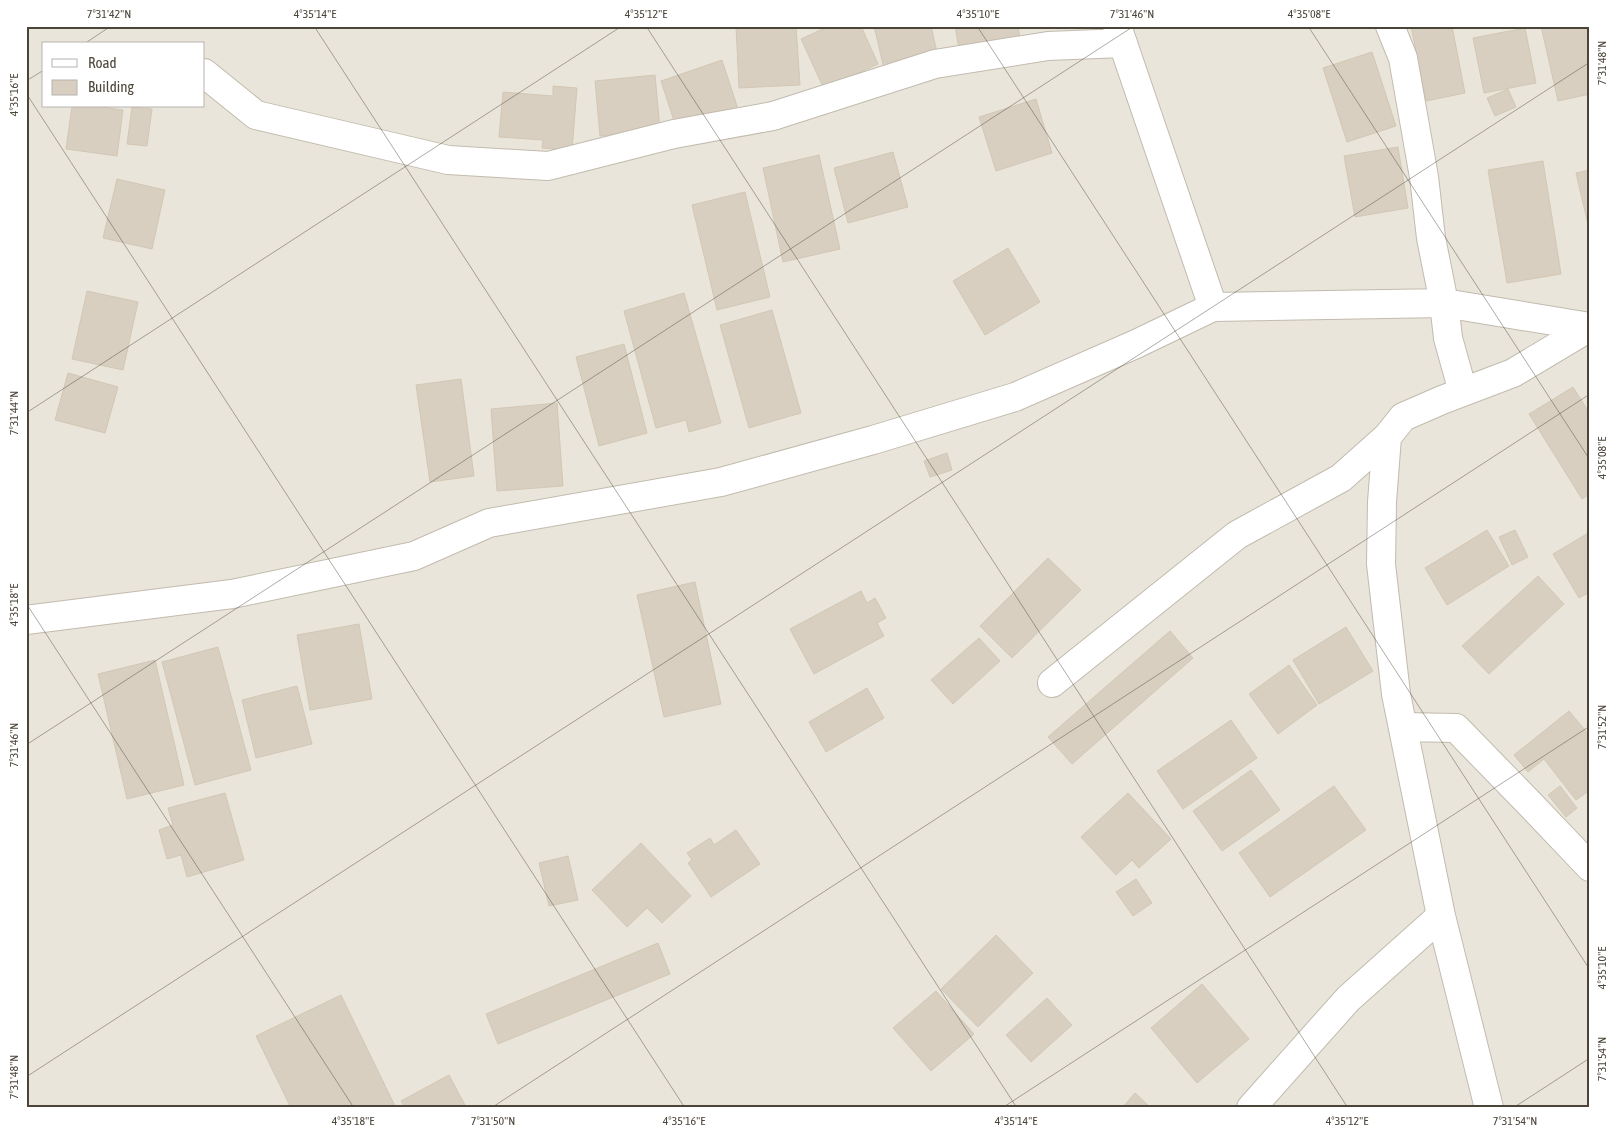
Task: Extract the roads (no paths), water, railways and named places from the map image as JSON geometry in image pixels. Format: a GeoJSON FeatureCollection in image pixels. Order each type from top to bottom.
{"type":"FeatureCollection","features":[{"type":"Feature","properties":{"kind":"street"},"geometry":{"type":"LineString","coordinates":[[1390,26],[1404,58],[1448,338],[1463,392]]}},
{"type":"Feature","properties":{"kind":"street"},"geometry":{"type":"LineString","coordinates":[[205,74],[256,115],[448,160],[548,166],[674,134],[772,116],[935,64],[1120,34],[1213,306]]}},
{"type":"Feature","properties":{"kind":"street"},"geometry":{"type":"LineString","coordinates":[[26,620],[232,594],[414,556],[489,523],[721,482],[873,440],[1015,397],[1136,344],[1213,306],[1444,303],[1590,327]]}},
{"type":"Feature","properties":{"kind":"street"},"geometry":{"type":"LineString","coordinates":[[1052,683],[1237,535],[1341,478],[1387,438],[1403,417],[1513,373],[1590,327]]}},
{"type":"Feature","properties":{"kind":"street"},"geometry":{"type":"LineString","coordinates":[[1387,438],[1382,502],[1382,564],[1396,694],[1441,916],[1488,1108]]}},
{"type":"Feature","properties":{"kind":"street"},"geometry":{"type":"LineString","coordinates":[[1403,727],[1456,728],[1590,867]]}},
{"type":"Feature","properties":{"kind":"street"},"geometry":{"type":"LineString","coordinates":[[1251,1108],[1348,999],[1441,916]]}}]}
